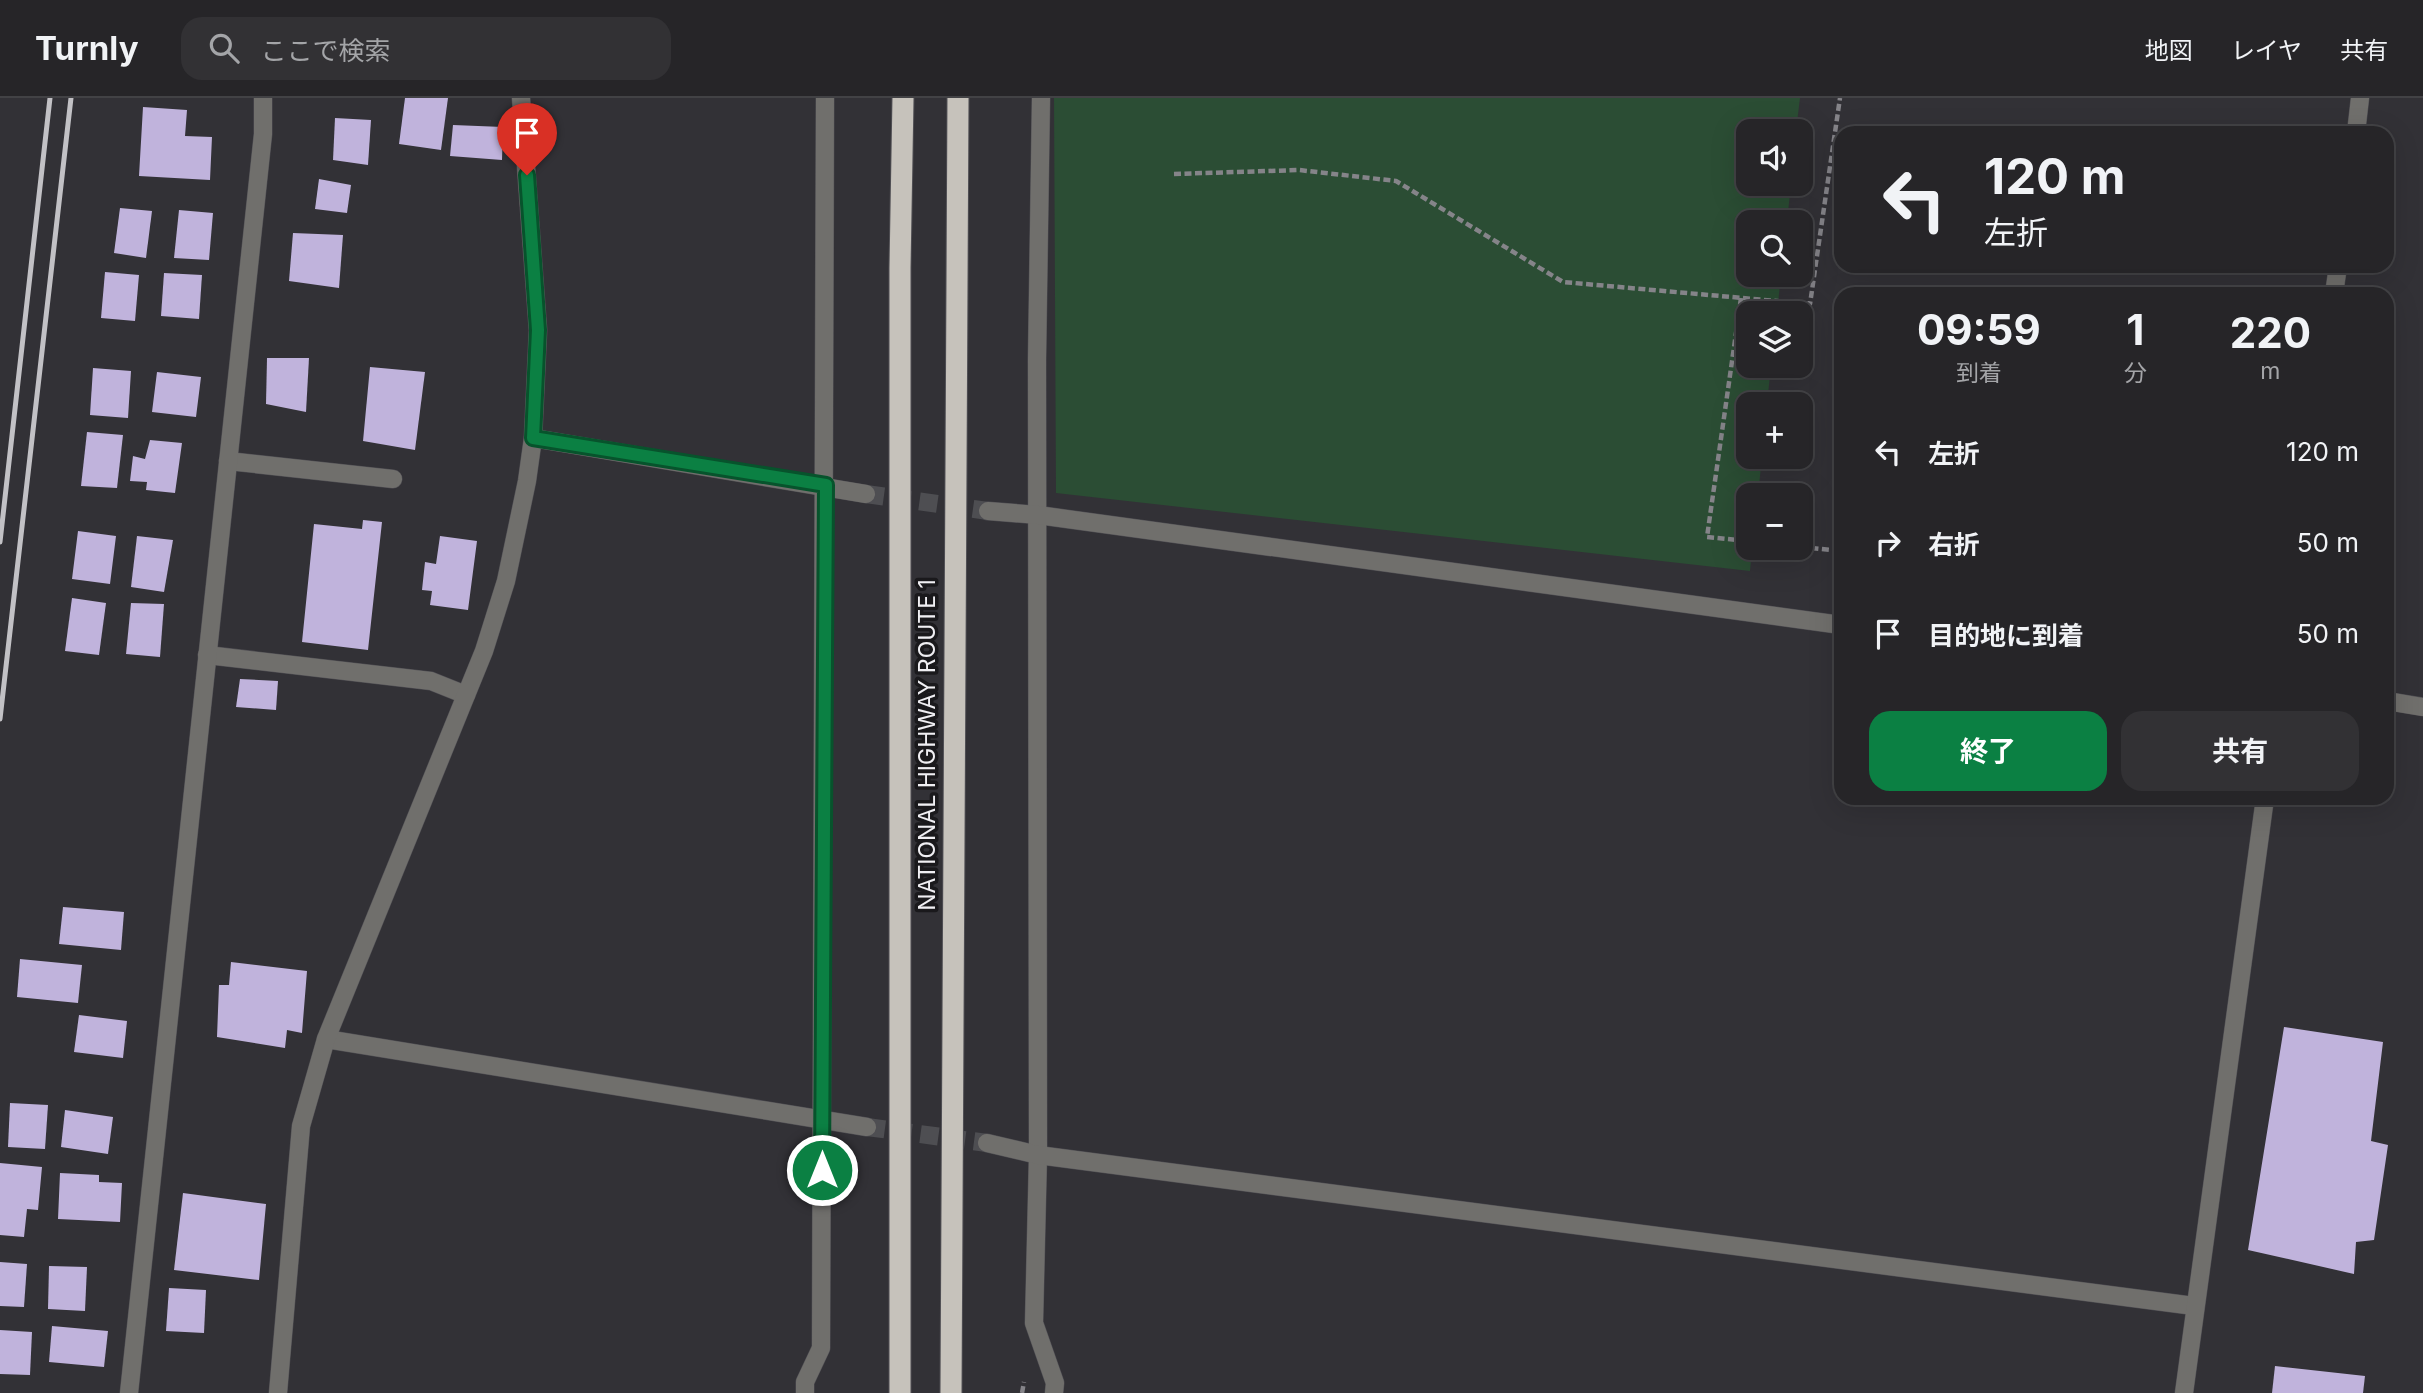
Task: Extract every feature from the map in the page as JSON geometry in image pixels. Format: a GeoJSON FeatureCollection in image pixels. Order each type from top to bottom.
{"type":"FeatureCollection","features":[{"type":"Feature","properties":{"kind":"highway","name":"NATIONAL HIGHWAY ROUTE 1"},"geometry":{"type":"LineString","coordinates":[[900,1393],[900,268],[903,98]]}},
{"type":"Feature","properties":{"kind":"highway","name":"NATIONAL HIGHWAY ROUTE 1"},"geometry":{"type":"LineString","coordinates":[[951,1393],[958,98]]}},
{"type":"Feature","properties":{"kind":"street"},"geometry":{"type":"LineString","coordinates":[[130,1393],[262,134],[263,98]]}},
{"type":"Feature","properties":{"kind":"street"},"geometry":{"type":"LineString","coordinates":[[278,1393],[301,1126],[326,1039],[466,695],[506,581],[533,438],[538,330],[521,98]]}},
{"type":"Feature","properties":{"kind":"street"},"geometry":{"type":"LineString","coordinates":[[805,1393],[805,1381],[821,1348],[826,485],[825,98]]}},
{"type":"Feature","properties":{"kind":"street"},"geometry":{"type":"LineString","coordinates":[[1041,98],[1038,1155],[1034,1322],[1055,1383],[1054,1393]]}},
{"type":"Feature","properties":{"kind":"street"},"geometry":{"type":"LineString","coordinates":[[2357,126],[2360,98]]}},
{"type":"Feature","properties":{"kind":"street"},"geometry":{"type":"LineString","coordinates":[[533,438],[826,485],[866,494]]}},
{"type":"Feature","properties":{"kind":"street"},"geometry":{"type":"LineString","coordinates":[[228,461],[393,479]]}},
{"type":"Feature","properties":{"kind":"street"},"geometry":{"type":"LineString","coordinates":[[988,511],[1038,515],[1834,624]]}},
{"type":"Feature","properties":{"kind":"street"},"geometry":{"type":"LineString","coordinates":[[207,655],[431,681],[466,695]]}},
{"type":"Feature","properties":{"kind":"street"},"geometry":{"type":"LineString","coordinates":[[2394,702],[2423,707]]}},
{"type":"Feature","properties":{"kind":"street"},"geometry":{"type":"LineString","coordinates":[[2184,1393],[2264,805]]}},
{"type":"Feature","properties":{"kind":"street"},"geometry":{"type":"LineString","coordinates":[[326,1039],[867,1127]]}},
{"type":"Feature","properties":{"kind":"street"},"geometry":{"type":"LineString","coordinates":[[987,1143],[1038,1155],[2194,1306]]}},
{"type":"Feature","properties":{"kind":"path"},"geometry":{"type":"LineString","coordinates":[[1836,126],[1840,98]]}},
{"type":"Feature","properties":{"kind":"path"},"geometry":{"type":"LineString","coordinates":[[1174,174],[1299,170],[1396,181],[1563,282],[1810,304],[1834,139]]}},
{"type":"Feature","properties":{"kind":"path"},"geometry":{"type":"LineString","coordinates":[[1736,540],[1707,537],[1741,298]]}},
{"type":"Feature","properties":{"kind":"path"},"geometry":{"type":"LineString","coordinates":[[1813,548],[1834,550]]}},
{"type":"Feature","properties":{"kind":"green space"},"geometry":{"type":"Polygon","coordinates":[[[1054,98],[1800,98],[1797,119],[1736,119],[1736,196],[1790,196],[1788,210],[1736,210],[1736,287],[1780,287],[1778,301],[1736,301],[1736,378],[1770,378],[1768,392],[1736,392],[1736,469],[1761,469],[1759,483],[1736,483],[1736,560],[1751,560],[1750,571],[1056,493],[1054,98]]]}},
{"type":"Feature","properties":{"kind":"building"},"geometry":{"type":"Polygon","coordinates":[[[405,98],[448,98],[441,150],[399,144],[405,98]]]}},
{"type":"Feature","properties":{"kind":"building"},"geometry":{"type":"Polygon","coordinates":[[[143,107],[187,110],[185,136],[212,137],[210,180],[139,176],[143,107]]]}},
{"type":"Feature","properties":{"kind":"building"},"geometry":{"type":"Polygon","coordinates":[[[335,118],[371,120],[368,165],[333,160],[335,118]]]}},
{"type":"Feature","properties":{"kind":"building"},"geometry":{"type":"Polygon","coordinates":[[[453,125],[503,127],[502,160],[450,156],[453,125]]]}},
{"type":"Feature","properties":{"kind":"building"},"geometry":{"type":"Polygon","coordinates":[[[319,179],[351,185],[347,213],[315,209],[319,179]]]}},
{"type":"Feature","properties":{"kind":"building"},"geometry":{"type":"Polygon","coordinates":[[[120,208],[152,211],[146,258],[114,253],[120,208]]]}},
{"type":"Feature","properties":{"kind":"building"},"geometry":{"type":"Polygon","coordinates":[[[179,210],[213,213],[209,260],[174,258],[179,210]]]}},
{"type":"Feature","properties":{"kind":"building"},"geometry":{"type":"Polygon","coordinates":[[[293,233],[343,235],[339,288],[289,281],[293,233]]]}},
{"type":"Feature","properties":{"kind":"building"},"geometry":{"type":"Polygon","coordinates":[[[105,272],[139,275],[135,321],[101,318],[105,272]]]}},
{"type":"Feature","properties":{"kind":"building"},"geometry":{"type":"Polygon","coordinates":[[[164,273],[202,275],[199,319],[161,316],[164,273]]]}},
{"type":"Feature","properties":{"kind":"building"},"geometry":{"type":"Polygon","coordinates":[[[267,358],[309,358],[306,412],[266,404],[267,358]]]}},
{"type":"Feature","properties":{"kind":"building"},"geometry":{"type":"Polygon","coordinates":[[[370,367],[425,372],[415,450],[363,441],[370,367]]]}},
{"type":"Feature","properties":{"kind":"building"},"geometry":{"type":"Polygon","coordinates":[[[93,368],[131,371],[128,418],[90,415],[93,368]]]}},
{"type":"Feature","properties":{"kind":"building"},"geometry":{"type":"Polygon","coordinates":[[[157,372],[201,377],[196,417],[152,412],[157,372]]]}},
{"type":"Feature","properties":{"kind":"building"},"geometry":{"type":"Polygon","coordinates":[[[87,432],[123,435],[117,488],[81,486],[87,432]]]}},
{"type":"Feature","properties":{"kind":"building"},"geometry":{"type":"Polygon","coordinates":[[[150,440],[182,443],[175,493],[146,490],[147,482],[130,481],[133,456],[145,459],[150,440]]]}},
{"type":"Feature","properties":{"kind":"building"},"geometry":{"type":"Polygon","coordinates":[[[363,520],[382,522],[368,650],[302,642],[314,524],[362,529],[363,520]]]}},
{"type":"Feature","properties":{"kind":"building"},"geometry":{"type":"Polygon","coordinates":[[[78,531],[116,536],[110,584],[72,579],[78,531]]]}},
{"type":"Feature","properties":{"kind":"building"},"geometry":{"type":"Polygon","coordinates":[[[137,536],[173,540],[164,592],[131,587],[137,536]]]}},
{"type":"Feature","properties":{"kind":"building"},"geometry":{"type":"Polygon","coordinates":[[[440,536],[477,541],[468,610],[430,605],[432,591],[422,590],[425,562],[436,564],[440,536]]]}},
{"type":"Feature","properties":{"kind":"building"},"geometry":{"type":"Polygon","coordinates":[[[72,598],[106,603],[99,655],[65,651],[72,598]]]}},
{"type":"Feature","properties":{"kind":"building"},"geometry":{"type":"Polygon","coordinates":[[[131,603],[164,604],[160,657],[126,654],[131,603]]]}},
{"type":"Feature","properties":{"kind":"building"},"geometry":{"type":"Polygon","coordinates":[[[240,679],[278,681],[276,710],[236,707],[240,679]]]}},
{"type":"Feature","properties":{"kind":"building"},"geometry":{"type":"Polygon","coordinates":[[[63,907],[124,912],[121,950],[59,944],[63,907]]]}},
{"type":"Feature","properties":{"kind":"building"},"geometry":{"type":"Polygon","coordinates":[[[20,959],[82,965],[78,1003],[17,997],[20,959]]]}},
{"type":"Feature","properties":{"kind":"building"},"geometry":{"type":"Polygon","coordinates":[[[231,962],[307,971],[302,1033],[287,1030],[285,1048],[217,1037],[219,985],[229,985],[231,962]]]}},
{"type":"Feature","properties":{"kind":"building"},"geometry":{"type":"Polygon","coordinates":[[[79,1015],[127,1021],[123,1058],[74,1052],[79,1015]]]}},
{"type":"Feature","properties":{"kind":"building"},"geometry":{"type":"Polygon","coordinates":[[[2284,1027],[2383,1042],[2371,1141],[2388,1145],[2374,1240],[2356,1242],[2354,1274],[2248,1250],[2284,1027]]]}},
{"type":"Feature","properties":{"kind":"building"},"geometry":{"type":"Polygon","coordinates":[[[10,1103],[48,1105],[45,1149],[8,1147],[10,1103]]]}},
{"type":"Feature","properties":{"kind":"building"},"geometry":{"type":"Polygon","coordinates":[[[65,1110],[113,1117],[108,1154],[61,1147],[65,1110]]]}},
{"type":"Feature","properties":{"kind":"building"},"geometry":{"type":"Polygon","coordinates":[[[0,1163],[42,1167],[38,1210],[27,1209],[24,1237],[0,1235],[0,1163]]]}},
{"type":"Feature","properties":{"kind":"building"},"geometry":{"type":"Polygon","coordinates":[[[60,1173],[99,1175],[99,1182],[122,1183],[120,1222],[58,1219],[60,1173]]]}},
{"type":"Feature","properties":{"kind":"building"},"geometry":{"type":"Polygon","coordinates":[[[183,1193],[266,1204],[259,1280],[174,1270],[183,1193]]]}},
{"type":"Feature","properties":{"kind":"building"},"geometry":{"type":"Polygon","coordinates":[[[0,1262],[27,1264],[24,1307],[0,1306],[0,1262]]]}},
{"type":"Feature","properties":{"kind":"building"},"geometry":{"type":"Polygon","coordinates":[[[49,1266],[87,1267],[85,1311],[48,1309],[49,1266]]]}},
{"type":"Feature","properties":{"kind":"building"},"geometry":{"type":"Polygon","coordinates":[[[169,1288],[206,1290],[204,1333],[166,1331],[169,1288]]]}},
{"type":"Feature","properties":{"kind":"building"},"geometry":{"type":"Polygon","coordinates":[[[52,1326],[108,1331],[104,1367],[49,1362],[52,1326]]]}},
{"type":"Feature","properties":{"kind":"building"},"geometry":{"type":"Polygon","coordinates":[[[0,1330],[32,1332],[30,1375],[0,1374],[0,1330]]]}},
{"type":"Feature","properties":{"kind":"building"},"geometry":{"type":"Polygon","coordinates":[[[2275,1366],[2365,1376],[2363,1393],[2272,1393],[2275,1366]]]}},
{"type":"Feature","properties":{"kind":"tunnel"},"geometry":{"type":"LineString","coordinates":[[866,494],[988,511]]}},
{"type":"Feature","properties":{"kind":"tunnel"},"geometry":{"type":"LineString","coordinates":[[867,1127],[987,1143]]}},
{"type":"Feature","properties":{"kind":"railway"},"geometry":{"type":"LineString","coordinates":[[0,542],[50,98]]}},
{"type":"Feature","properties":{"kind":"railway"},"geometry":{"type":"LineString","coordinates":[[0,719],[71,98]]}},
{"type":"Feature","properties":{"kind":"route"},"geometry":{"type":"LineString","coordinates":[[527,175],[538,330],[533,438],[826,485],[822,1170]]}}]}
